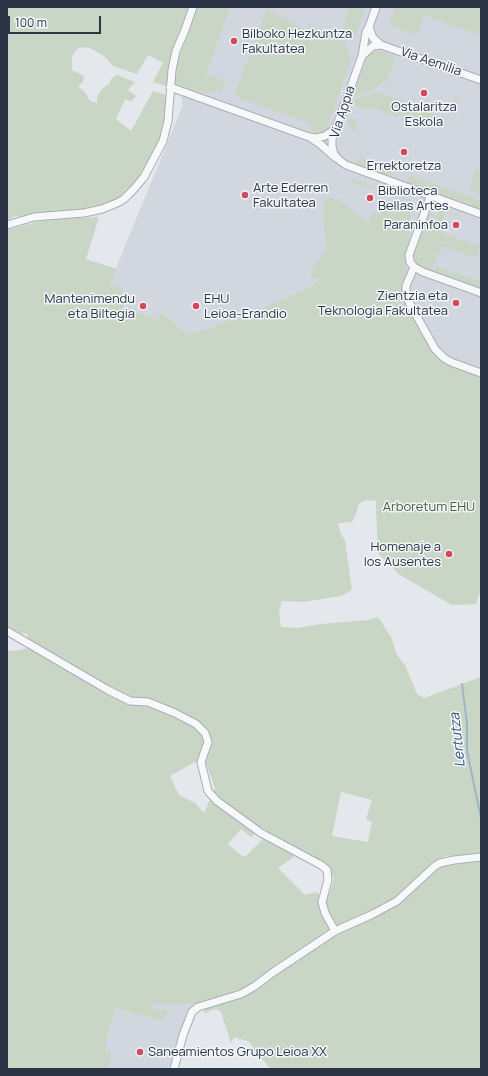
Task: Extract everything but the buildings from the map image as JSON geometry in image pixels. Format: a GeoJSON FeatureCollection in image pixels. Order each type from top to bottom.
{"type":"FeatureCollection","features":[{"type":"Feature","properties":{"kind":"street"},"geometry":{"type":"LineString","coordinates":[[7,225],[34,217],[84,213],[102,209],[124,199],[144,177],[163,141],[168,122],[170,87],[176,51],[193,7]]}},
{"type":"Feature","properties":{"kind":"street","name":"Via Appia"},"geometry":{"type":"LineString","coordinates":[[338,160],[332,147],[332,139],[362,56],[366,32],[376,7]]}},
{"type":"Feature","properties":{"kind":"street"},"geometry":{"type":"LineString","coordinates":[[369,26],[373,38],[381,44]]}},
{"type":"Feature","properties":{"kind":"street"},"geometry":{"type":"LineString","coordinates":[[362,56],[373,46],[381,44]]}},
{"type":"Feature","properties":{"kind":"street","name":"Via Aemilia"},"geometry":{"type":"LineString","coordinates":[[381,44],[481,80]]}},
{"type":"Feature","properties":{"kind":"street"},"geometry":{"type":"LineString","coordinates":[[170,87],[309,137],[316,138],[325,136],[336,128]]}},
{"type":"Feature","properties":{"kind":"street"},"geometry":{"type":"LineString","coordinates":[[309,137],[346,165],[481,214]]}},
{"type":"Feature","properties":{"kind":"street"},"geometry":{"type":"LineString","coordinates":[[431,196],[409,255],[410,262],[414,267],[423,272],[481,293]]}},
{"type":"Feature","properties":{"kind":"street"},"geometry":{"type":"LineString","coordinates":[[414,267],[407,282],[406,295],[435,349],[444,358],[451,362],[481,373]]}},
{"type":"Feature","properties":{"kind":"street"},"geometry":{"type":"LineString","coordinates":[[7,631],[108,690],[130,701],[148,702],[175,713],[196,724],[205,734],[208,742],[201,762],[208,791],[217,801],[261,833],[321,865],[327,870],[328,880],[322,902],[325,913],[335,931]]}},
{"type":"Feature","properties":{"kind":"street"},"geometry":{"type":"LineString","coordinates":[[174,1069],[183,1035],[192,1012],[198,1007],[241,994],[255,986],[335,931],[374,914],[397,901],[440,863],[481,857]]}},
{"type":"Feature","properties":{"kind":"shaded area","name":"EHU Leioa-Erandio"},"geometry":{"type":"Polygon","coordinates":[[[201,7],[481,7],[481,591],[476,604],[452,605],[400,575],[378,553],[376,501],[321,278],[311,287],[251,313],[189,335],[162,312],[158,320],[123,308],[109,285],[183,105],[179,84],[201,7]]]}},
{"type":"Feature","properties":{"kind":"shaded area","name":"Saneamientos Grupo Leioa XX"},"geometry":{"type":"Polygon","coordinates":[[[155,1004],[194,1004],[186,1017],[172,1069],[108,1069],[112,1053],[106,1049],[106,1041],[116,1008],[161,1021],[163,1009],[155,1011],[152,1006],[155,1004]]]}},
{"type":"Feature","properties":{"kind":"green space"},"geometry":{"type":"Polygon","coordinates":[[[7,7],[190,7],[170,66],[166,86],[153,82],[163,63],[148,55],[137,74],[113,66],[104,56],[90,48],[79,47],[72,56],[72,70],[84,76],[83,82],[78,86],[86,93],[90,101],[97,103],[97,97],[102,88],[109,84],[111,79],[117,75],[135,82],[128,90],[136,96],[132,101],[125,100],[116,119],[131,131],[153,91],[166,95],[165,119],[159,141],[140,177],[124,196],[115,201],[85,210],[23,217],[15,216],[7,221],[7,7]]]}},
{"type":"Feature","properties":{"kind":"green space"},"geometry":{"type":"Polygon","coordinates":[[[197,7],[230,7],[206,74],[225,81],[221,92],[216,90],[209,94],[174,84],[177,61],[197,7]]]}},
{"type":"Feature","properties":{"kind":"green space"},"geometry":{"type":"Polygon","coordinates":[[[350,7],[366,7],[356,34],[342,30],[350,7]]]}},
{"type":"Feature","properties":{"kind":"green space"},"geometry":{"type":"Polygon","coordinates":[[[395,7],[481,7],[481,35],[424,15],[417,35],[391,25],[390,21],[395,7]]]}},
{"type":"Feature","properties":{"kind":"green space"},"geometry":{"type":"Polygon","coordinates":[[[267,9],[306,30],[309,24],[345,43],[351,60],[327,129],[323,133],[316,134],[311,130],[309,123],[234,96],[267,9]]]}},
{"type":"Feature","properties":{"kind":"green space"},"geometry":{"type":"Polygon","coordinates":[[[376,51],[396,57],[386,83],[382,82],[374,90],[352,97],[369,55],[376,51]]]}},
{"type":"Feature","properties":{"kind":"green space"},"geometry":{"type":"Polygon","coordinates":[[[378,92],[436,113],[435,116],[447,120],[425,123],[400,114],[398,117],[371,108],[369,111],[350,104],[351,101],[378,92]]]}},
{"type":"Feature","properties":{"kind":"green space"},"geometry":{"type":"Polygon","coordinates":[[[456,96],[460,98],[447,120],[456,96]]]}},
{"type":"Feature","properties":{"kind":"green space"},"geometry":{"type":"Polygon","coordinates":[[[355,118],[357,130],[351,131],[348,120],[355,118]]]}},
{"type":"Feature","properties":{"kind":"green space"},"geometry":{"type":"Polygon","coordinates":[[[359,157],[394,169],[391,178],[356,165],[359,157]]]}},
{"type":"Feature","properties":{"kind":"green space"},"geometry":{"type":"Polygon","coordinates":[[[477,167],[481,176],[481,194],[469,189],[477,167]]]}},
{"type":"Feature","properties":{"kind":"green space"},"geometry":{"type":"Polygon","coordinates":[[[410,175],[481,201],[481,210],[407,183],[410,175]]]}},
{"type":"Feature","properties":{"kind":"green space"},"geometry":{"type":"Polygon","coordinates":[[[351,178],[412,200],[411,202],[350,181],[351,178]]]}},
{"type":"Feature","properties":{"kind":"green space","name":"Arboretum EHU"},"geometry":{"type":"Polygon","coordinates":[[[326,199],[338,199],[368,223],[372,212],[379,215],[382,206],[410,210],[410,238],[404,260],[406,267],[403,289],[405,301],[434,351],[481,375],[481,591],[476,604],[452,605],[400,575],[378,553],[376,501],[366,500],[359,503],[352,522],[338,523],[341,534],[345,540],[352,590],[341,596],[304,602],[282,601],[279,612],[281,627],[298,628],[321,624],[368,620],[378,617],[391,637],[397,655],[405,665],[417,694],[424,698],[481,677],[481,854],[475,853],[472,855],[445,856],[434,863],[394,898],[374,911],[337,927],[295,953],[286,961],[241,990],[194,1004],[155,1004],[152,1006],[155,1011],[163,1009],[169,1011],[161,1021],[116,1008],[106,1041],[106,1049],[112,1053],[108,1069],[7,1069],[7,650],[15,651],[28,648],[27,634],[20,633],[7,626],[7,230],[55,219],[99,217],[86,259],[117,269],[109,285],[123,289],[119,301],[124,303],[123,308],[158,320],[161,312],[189,335],[251,313],[311,287],[321,278],[311,277],[313,267],[327,249],[323,214],[326,199]],[[195,762],[170,776],[179,795],[195,803],[204,813],[215,788],[207,766],[195,762]],[[341,792],[332,836],[368,842],[372,822],[366,819],[372,800],[341,792]],[[262,827],[251,837],[241,829],[228,844],[245,857],[269,833],[262,827]],[[302,851],[278,868],[305,895],[317,892],[319,895],[318,901],[329,895],[334,879],[330,869],[322,861],[302,851]]]}},
{"type":"Feature","properties":{"kind":"green space"},"geometry":{"type":"Polygon","coordinates":[[[432,206],[458,215],[445,212],[438,232],[480,246],[476,258],[443,246],[440,254],[435,252],[434,255],[437,256],[432,271],[415,263],[413,255],[430,213],[438,215],[439,212],[431,209],[432,206]]]}},
{"type":"Feature","properties":{"kind":"green space"},"geometry":{"type":"Polygon","coordinates":[[[436,266],[481,282],[481,289],[434,272],[436,266]]]}},
{"type":"Feature","properties":{"kind":"green space"},"geometry":{"type":"Polygon","coordinates":[[[481,859],[481,1069],[271,1069],[255,1052],[250,1042],[234,1037],[231,1043],[221,1012],[217,1009],[211,1010],[204,1014],[205,1007],[226,1001],[335,934],[377,915],[442,865],[481,859]]]}},
{"type":"Feature","properties":{"kind":"waterway","name":"Lertutza"},"geometry":{"type":"LineString","coordinates":[[462,684],[467,724],[467,751],[481,818]]}},
{"type":"Feature","properties":{"kind":"place","name":"Bilboko Hezkuntza Fakultatea"},"geometry":{"type":"Point","coordinates":[234,41]}},
{"type":"Feature","properties":{"kind":"place","name":"Ostalaritza Eskola"},"geometry":{"type":"Point","coordinates":[424,93]}},
{"type":"Feature","properties":{"kind":"place","name":"Errektoretza"},"geometry":{"type":"Point","coordinates":[404,152]}},
{"type":"Feature","properties":{"kind":"place","name":"Arte Ederren Fakultatea"},"geometry":{"type":"Point","coordinates":[245,195]}},
{"type":"Feature","properties":{"kind":"place","name":"Biblioteca Bellas Artes"},"geometry":{"type":"Point","coordinates":[370,198]}},
{"type":"Feature","properties":{"kind":"place","name":"Paraninfoa"},"geometry":{"type":"Point","coordinates":[456,225]}},
{"type":"Feature","properties":{"kind":"place","name":"Zientzia eta Teknologia Fakultatea"},"geometry":{"type":"Point","coordinates":[456,303]}},
{"type":"Feature","properties":{"kind":"place","name":"Mantenimendu eta Biltegia"},"geometry":{"type":"Point","coordinates":[143,306]}},
{"type":"Feature","properties":{"kind":"place","name":"EHU Leioa-Erandio"},"geometry":{"type":"Point","coordinates":[196,306]}},
{"type":"Feature","properties":{"kind":"place","name":"Homenaje a los Ausentes"},"geometry":{"type":"Point","coordinates":[449,554]}},
{"type":"Feature","properties":{"kind":"place","name":"Saneamientos Grupo Leioa XX"},"geometry":{"type":"Point","coordinates":[140,1052]}}]}
